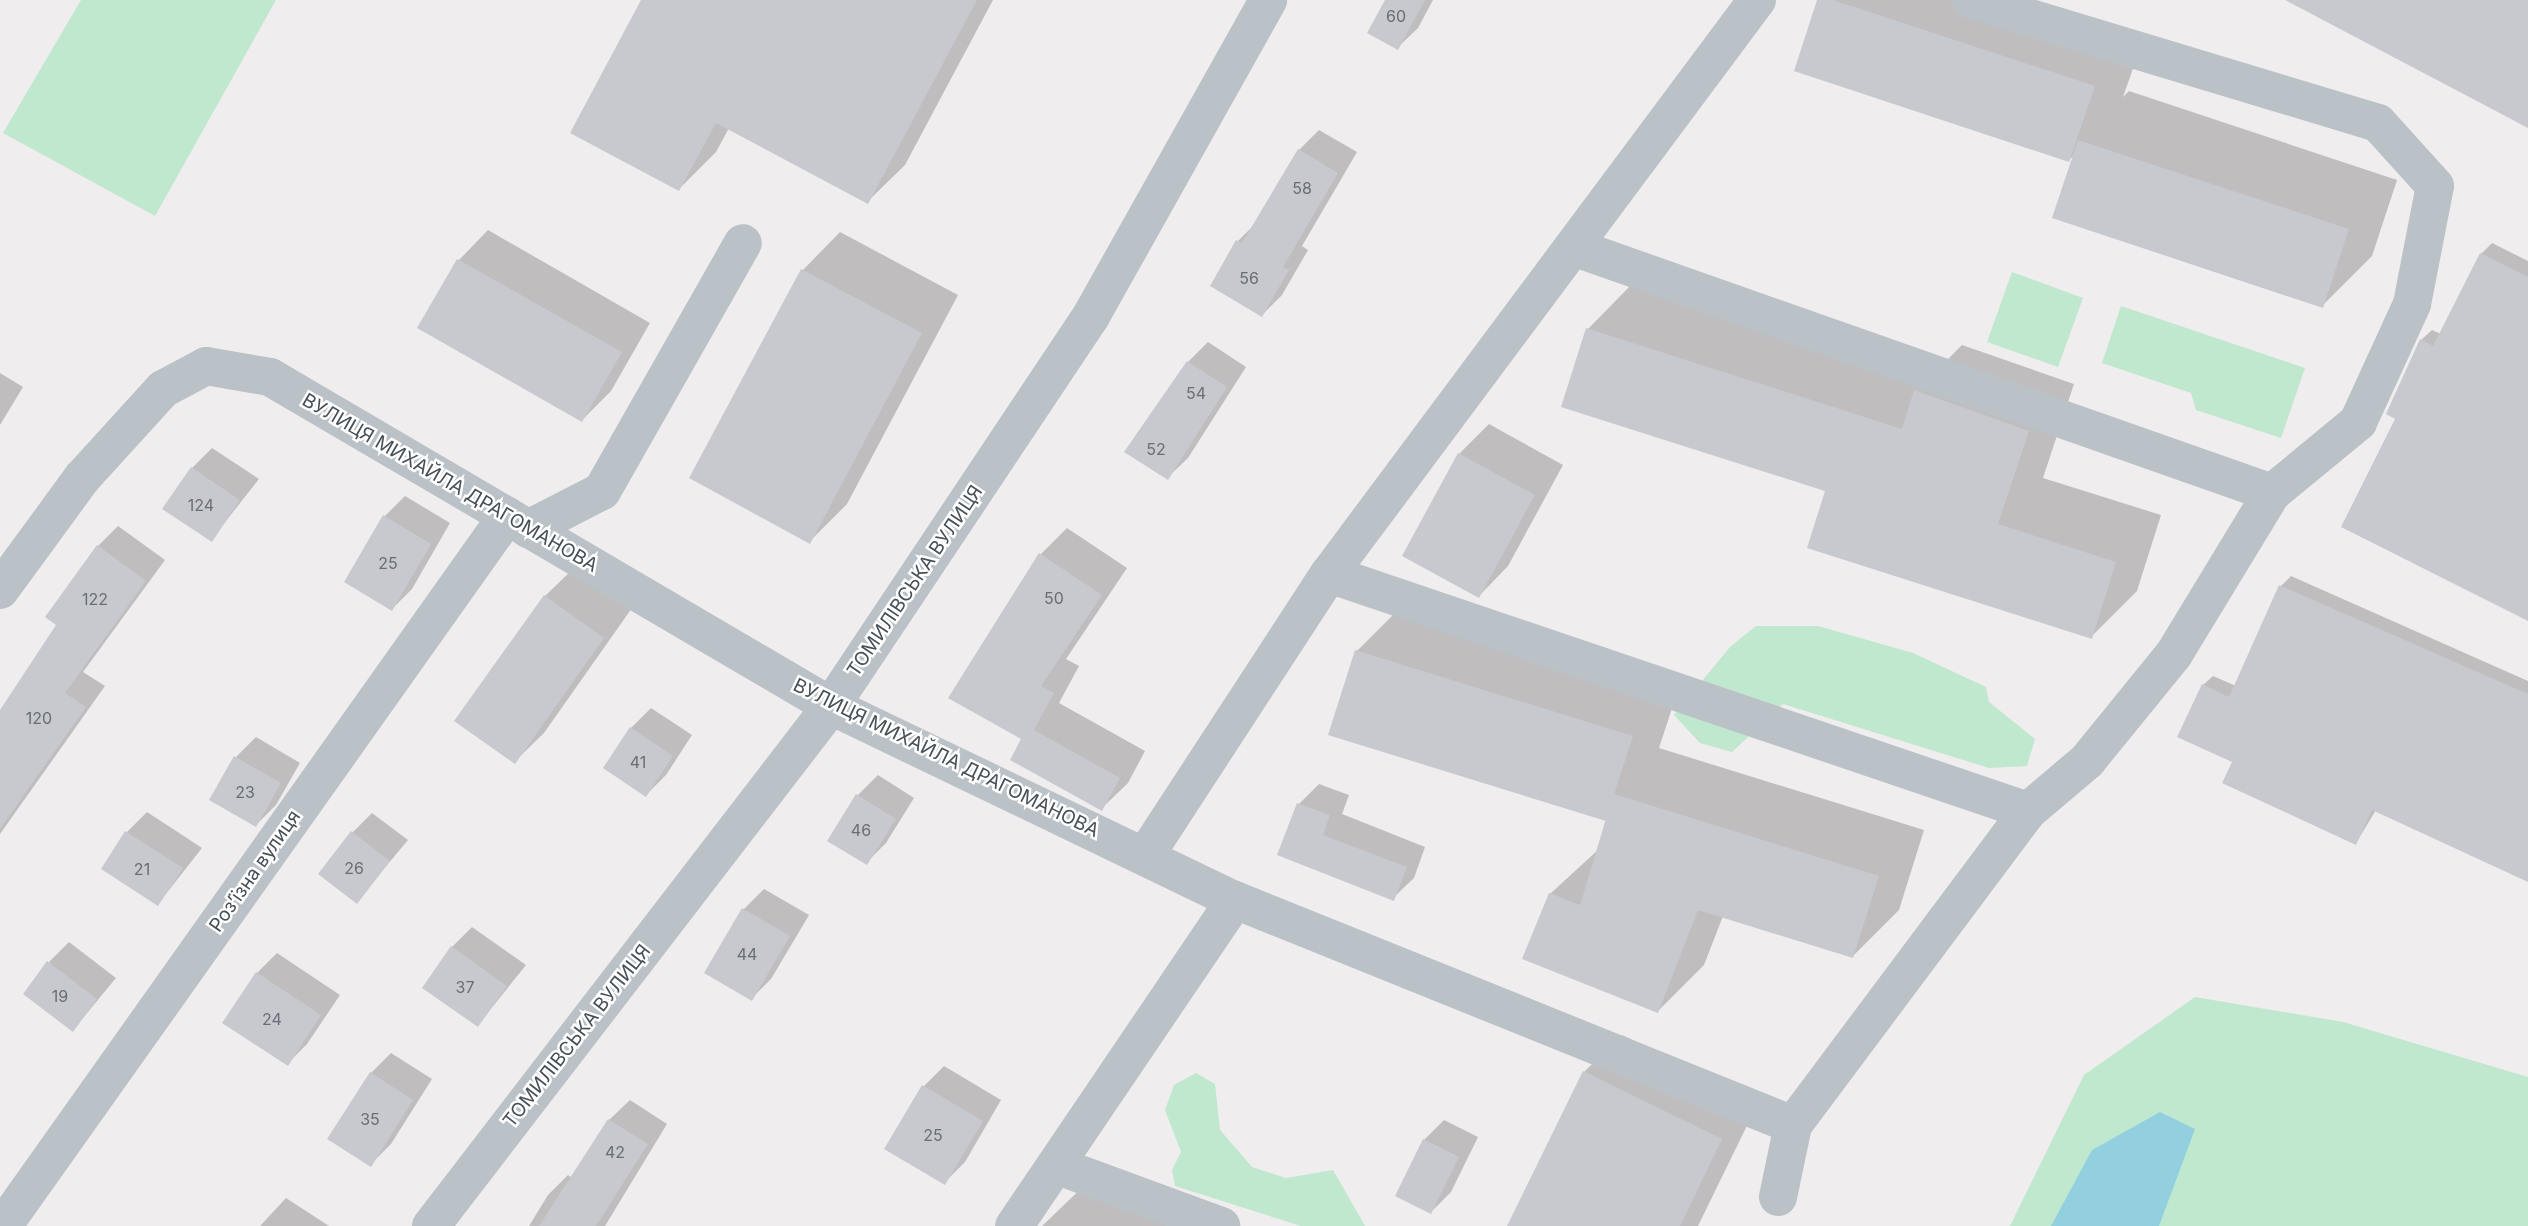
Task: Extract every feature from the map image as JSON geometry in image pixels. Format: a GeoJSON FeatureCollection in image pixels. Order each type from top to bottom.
{"type":"FeatureCollection","features":[{"type":"Feature","properties":{"kind":"street","name":"ТОМИЛІВСЬКА ВУЛИЦЯ"},"geometry":{"type":"LineString","coordinates":[[431,1226],[831,706],[1091,316],[1268,0]]}},
{"type":"Feature","properties":{"kind":"street"},"geometry":{"type":"LineString","coordinates":[[1145,856],[1329,574],[1758,0]]}},
{"type":"Feature","properties":{"kind":"street"},"geometry":{"type":"LineString","coordinates":[[1778,1197],[1793,1125],[2028,811],[2087,761],[2174,654],[2272,493],[2358,422],[2412,304],[2435,186],[2378,123],[1971,0]]}},
{"type":"Feature","properties":{"kind":"street"},"geometry":{"type":"LineString","coordinates":[[518,523],[602,491],[743,243]]}},
{"type":"Feature","properties":{"kind":"street"},"geometry":{"type":"LineString","coordinates":[[1573,247],[2272,493]]}},
{"type":"Feature","properties":{"kind":"street","name":"ВУЛИЦЯ МИХАЙЛА ДРАГОМАНОВА"},"geometry":{"type":"LineString","coordinates":[[0,590],[82,478],[163,389],[205,366],[270,377],[831,706],[1235,900],[1793,1125]]}},
{"type":"Feature","properties":{"kind":"street","name":"Розʼїзна вулиця"},"geometry":{"type":"LineString","coordinates":[[3,1226],[518,523]]}},
{"type":"Feature","properties":{"kind":"street"},"geometry":{"type":"LineString","coordinates":[[1329,574],[2028,811]]}},
{"type":"Feature","properties":{"kind":"street"},"geometry":{"type":"LineString","coordinates":[[1014,1226],[1058,1166],[1235,900]]}},
{"type":"Feature","properties":{"kind":"street"},"geometry":{"type":"LineString","coordinates":[[1058,1166],[1221,1226]]}},
{"type":"Feature","properties":{"kind":"green space"},"geometry":{"type":"Polygon","coordinates":[[[81,0],[276,0],[155,216],[3,133],[81,0]]]}},
{"type":"Feature","properties":{"kind":"green space"},"geometry":{"type":"Polygon","coordinates":[[[2012,272],[2083,298],[2058,367],[1987,342],[2012,272]]]}},
{"type":"Feature","properties":{"kind":"green space"},"geometry":{"type":"Polygon","coordinates":[[[2121,306],[2305,368],[2281,438],[2196,410],[2191,393],[2102,363],[2121,306]]]}},
{"type":"Feature","properties":{"kind":"green space"},"geometry":{"type":"Polygon","coordinates":[[[1756,626],[1818,626],[1913,653],[1986,687],[1989,702],[2035,739],[2027,766],[1989,768],[1783,704],[1732,752],[1700,743],[1674,715],[1730,647],[1756,626]]]}},
{"type":"Feature","properties":{"kind":"green space"},"geometry":{"type":"Polygon","coordinates":[[[2195,997],[2343,1022],[2528,1077],[2528,1226],[2010,1226],[2084,1075],[2195,997]]]}},
{"type":"Feature","properties":{"kind":"green space"},"geometry":{"type":"Polygon","coordinates":[[[1196,1073],[1215,1084],[1220,1130],[1252,1167],[1286,1178],[1333,1170],[1365,1226],[1301,1226],[1175,1186],[1172,1170],[1181,1152],[1165,1110],[1174,1085],[1196,1073]]]}},
{"type":"Feature","properties":{"kind":"water"},"geometry":{"type":"Polygon","coordinates":[[[2160,1112],[2195,1129],[2159,1226],[2051,1226],[2092,1150],[2160,1112]]]}},
{"type":"Feature","properties":{"kind":"building"},"geometry":{"type":"Polygon","coordinates":[[[641,0],[977,0],[868,204],[716,123],[679,191],[570,133],[641,0]]]}},
{"type":"Feature","properties":{"kind":"building"},"geometry":{"type":"Polygon","coordinates":[[[1385,0],[1425,0],[1398,50],[1367,33],[1385,0]]]}},
{"type":"Feature","properties":{"kind":"building"},"geometry":{"type":"Polygon","coordinates":[[[1817,0],[1833,0],[2095,86],[2069,162],[1794,71],[1817,0]]]}},
{"type":"Feature","properties":{"kind":"building"},"geometry":{"type":"Polygon","coordinates":[[[2285,0],[2528,0],[2528,128],[2285,0]]]}},
{"type":"Feature","properties":{"kind":"building"},"geometry":{"type":"Polygon","coordinates":[[[2078,140],[2349,229],[2323,308],[2052,218],[2078,140]]]}},
{"type":"Feature","properties":{"kind":"building"},"geometry":{"type":"Polygon","coordinates":[[[1298,149],[1338,173],[1283,267],[1289,270],[1262,317],[1210,286],[1236,240],[1242,243],[1298,149]]]}},
{"type":"Feature","properties":{"kind":"building"},"geometry":{"type":"Polygon","coordinates":[[[2480,253],[2528,277],[2528,621],[2341,527],[2395,419],[2386,414],[2420,339],[2433,346],[2480,253]]]}},
{"type":"Feature","properties":{"kind":"building"},"geometry":{"type":"Polygon","coordinates":[[[457,259],[622,352],[582,422],[417,328],[457,259]]]}},
{"type":"Feature","properties":{"kind":"building"},"geometry":{"type":"Polygon","coordinates":[[[801,269],[922,333],[810,544],[689,478],[801,269]]]}},
{"type":"Feature","properties":{"kind":"building"},"geometry":{"type":"Polygon","coordinates":[[[1586,328],[1902,429],[1914,390],[2029,431],[1998,524],[2116,562],[2092,639],[1807,548],[1825,491],[1561,407],[1586,328]]]}},
{"type":"Feature","properties":{"kind":"building"},"geometry":{"type":"Polygon","coordinates":[[[1187,361],[1227,387],[1168,480],[1124,452],[1187,361]]]}},
{"type":"Feature","properties":{"kind":"building"},"geometry":{"type":"Polygon","coordinates":[[[1458,453],[1535,495],[1479,598],[1402,556],[1458,453]]]}},
{"type":"Feature","properties":{"kind":"building"},"geometry":{"type":"Polygon","coordinates":[[[191,467],[240,500],[212,542],[162,509],[191,467]]]}},
{"type":"Feature","properties":{"kind":"building"},"geometry":{"type":"Polygon","coordinates":[[[383,515],[431,544],[392,611],[344,582],[383,515]]]}},
{"type":"Feature","properties":{"kind":"building"},"geometry":{"type":"Polygon","coordinates":[[[97,545],[146,581],[65,693],[86,707],[0,829],[0,710],[56,625],[45,617],[97,545]]]}},
{"type":"Feature","properties":{"kind":"building"},"geometry":{"type":"Polygon","coordinates":[[[1039,553],[1102,595],[1041,686],[1054,693],[1034,730],[1120,778],[1102,811],[1010,760],[1021,739],[948,698],[1039,553]]]}},
{"type":"Feature","properties":{"kind":"building"},"geometry":{"type":"Polygon","coordinates":[[[2279,585],[2528,694],[2528,882],[2372,810],[2356,845],[2222,783],[2232,762],[2177,737],[2202,684],[2229,697],[2279,585]]]}},
{"type":"Feature","properties":{"kind":"building"},"geometry":{"type":"Polygon","coordinates":[[[544,595],[604,638],[515,764],[454,721],[544,595]]]}},
{"type":"Feature","properties":{"kind":"building"},"geometry":{"type":"Polygon","coordinates":[[[1355,650],[1633,736],[1614,794],[1879,876],[1853,958],[1698,910],[1658,1013],[1522,959],[1549,893],[1580,905],[1605,821],[1328,735],[1355,650]]]}},
{"type":"Feature","properties":{"kind":"building"},"geometry":{"type":"Polygon","coordinates":[[[630,727],[673,756],[646,797],[603,768],[630,727]]]}},
{"type":"Feature","properties":{"kind":"building"},"geometry":{"type":"Polygon","coordinates":[[[234,756],[281,783],[256,827],[209,800],[234,756]]]}},
{"type":"Feature","properties":{"kind":"building"},"geometry":{"type":"Polygon","coordinates":[[[856,794],[896,819],[867,865],[827,841],[856,794]]]}},
{"type":"Feature","properties":{"kind":"building"},"geometry":{"type":"Polygon","coordinates":[[[1297,803],[1330,815],[1323,835],[1407,867],[1394,901],[1277,855],[1297,803]]]}},
{"type":"Feature","properties":{"kind":"building"},"geometry":{"type":"Polygon","coordinates":[[[125,831],[183,868],[158,906],[101,869],[125,831]]]}},
{"type":"Feature","properties":{"kind":"building"},"geometry":{"type":"Polygon","coordinates":[[[351,831],[390,861],[357,904],[318,874],[351,831]]]}},
{"type":"Feature","properties":{"kind":"building"},"geometry":{"type":"Polygon","coordinates":[[[742,908],[790,936],[752,1001],[704,973],[742,908]]]}},
{"type":"Feature","properties":{"kind":"building"},"geometry":{"type":"Polygon","coordinates":[[[451,946],[507,986],[478,1027],[422,988],[451,946]]]}},
{"type":"Feature","properties":{"kind":"building"},"geometry":{"type":"Polygon","coordinates":[[[47,961],[97,999],[73,1032],[23,994],[47,961]]]}},
{"type":"Feature","properties":{"kind":"building"},"geometry":{"type":"Polygon","coordinates":[[[256,972],[321,1015],[288,1066],[222,1023],[256,972]]]}},
{"type":"Feature","properties":{"kind":"building"},"geometry":{"type":"Polygon","coordinates":[[[1583,1071],[1722,1139],[1680,1226],[1507,1226],[1583,1071]]]}},
{"type":"Feature","properties":{"kind":"building"},"geometry":{"type":"Polygon","coordinates":[[[370,1072],[413,1100],[371,1167],[327,1139],[370,1072]]]}},
{"type":"Feature","properties":{"kind":"building"},"geometry":{"type":"Polygon","coordinates":[[[922,1085],[983,1121],[945,1185],[884,1149],[922,1085]]]}},
{"type":"Feature","properties":{"kind":"building"},"geometry":{"type":"Polygon","coordinates":[[[608,1119],[648,1144],[596,1226],[539,1226],[608,1119]]]}},
{"type":"Feature","properties":{"kind":"building"},"geometry":{"type":"Polygon","coordinates":[[[1423,1139],[1459,1157],[1431,1214],[1395,1196],[1423,1139]]]}}]}
